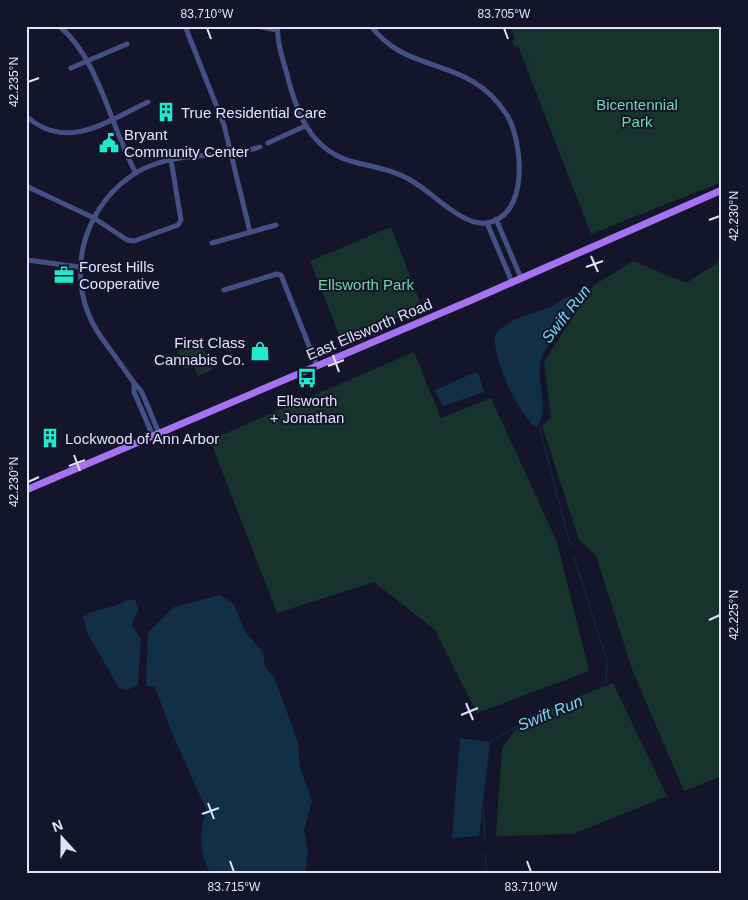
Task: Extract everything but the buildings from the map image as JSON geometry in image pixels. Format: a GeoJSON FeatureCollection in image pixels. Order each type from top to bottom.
{"type":"FeatureCollection","features":[{"type":"Feature","properties":{"kind":"main road","name":"East Ellsworth Road"},"geometry":{"type":"LineString","coordinates":[[26,490],[722,190]]}},
{"type":"Feature","properties":{"kind":"street"},"geometry":{"type":"LineString","coordinates":[[59,26],[78,45],[87,60],[136,173]]}},
{"type":"Feature","properties":{"kind":"street"},"geometry":{"type":"LineString","coordinates":[[185,26],[220,112],[250,232]]}},
{"type":"Feature","properties":{"kind":"street"},"geometry":{"type":"LineString","coordinates":[[257,26],[277,28],[294,99],[305,126],[317,142],[338,156],[398,174],[421,186],[464,217],[486,223],[496,219],[508,209],[513,201],[519,174],[518,140],[506,114],[486,90],[470,78],[402,54],[389,46],[371,26]]}},
{"type":"Feature","properties":{"kind":"street"},"geometry":{"type":"LineString","coordinates":[[71,68],[127,44]]}},
{"type":"Feature","properties":{"kind":"street"},"geometry":{"type":"LineString","coordinates":[[26,116],[42,127],[61,132],[83,132],[112,121],[148,102]]}},
{"type":"Feature","properties":{"kind":"street"},"geometry":{"type":"LineString","coordinates":[[268,144],[305,126]]}},
{"type":"Feature","properties":{"kind":"street"},"geometry":{"type":"LineString","coordinates":[[156,435],[140,389],[134,384],[92,322],[83,297],[80,268],[83,244],[94,218],[112,192],[136,173],[171,160],[260,147]]}},
{"type":"Feature","properties":{"kind":"street"},"geometry":{"type":"LineString","coordinates":[[26,186],[94,218],[106,228],[132,242],[180,223],[182,216],[171,160]]}},
{"type":"Feature","properties":{"kind":"street"},"geometry":{"type":"LineString","coordinates":[[496,219],[521,278]]}},
{"type":"Feature","properties":{"kind":"street"},"geometry":{"type":"LineString","coordinates":[[486,223],[512,282]]}},
{"type":"Feature","properties":{"kind":"street"},"geometry":{"type":"LineString","coordinates":[[212,244],[276,225]]}},
{"type":"Feature","properties":{"kind":"street"},"geometry":{"type":"LineString","coordinates":[[27,260],[80,268]]}},
{"type":"Feature","properties":{"kind":"street"},"geometry":{"type":"LineString","coordinates":[[224,290],[277,274],[281,275],[317,366]]}},
{"type":"Feature","properties":{"kind":"green space","name":"Bicentennial Park"},"geometry":{"type":"Polygon","coordinates":[[[510,26],[722,26],[722,182],[591,234],[518,46],[514,47],[512,41],[515,40],[510,26]]]}},
{"type":"Feature","properties":{"kind":"green space","name":"Ellsworth Park"},"geometry":{"type":"Polygon","coordinates":[[[391,227],[422,307],[342,342],[310,261],[391,227]]]}},
{"type":"Feature","properties":{"kind":"green space"},"geometry":{"type":"Polygon","coordinates":[[[722,260],[722,776],[684,791],[632,669],[596,556],[579,540],[542,426],[551,418],[544,362],[593,286],[633,261],[686,283],[722,260]]]}},
{"type":"Feature","properties":{"kind":"green space"},"geometry":{"type":"Polygon","coordinates":[[[201,342],[212,370],[198,376],[194,366],[185,369],[178,351],[201,342]]]}},
{"type":"Feature","properties":{"kind":"green space"},"geometry":{"type":"Polygon","coordinates":[[[414,352],[441,418],[491,398],[557,542],[589,671],[477,713],[435,630],[374,582],[277,613],[210,440],[414,352]]]}},
{"type":"Feature","properties":{"kind":"green space"},"geometry":{"type":"Polygon","coordinates":[[[613,683],[667,796],[573,834],[496,836],[502,748],[524,718],[613,683]]]}},
{"type":"Feature","properties":{"kind":"water"},"geometry":{"type":"Polygon","coordinates":[[[570,296],[575,304],[574,309],[554,336],[541,359],[540,374],[543,412],[537,427],[534,426],[520,408],[507,383],[497,357],[495,335],[513,320],[552,306],[570,296]]]}},
{"type":"Feature","properties":{"kind":"water"},"geometry":{"type":"Polygon","coordinates":[[[478,372],[484,392],[443,406],[435,390],[478,372]]]}},
{"type":"Feature","properties":{"kind":"water"},"geometry":{"type":"Polygon","coordinates":[[[220,595],[234,604],[245,632],[263,652],[265,667],[275,679],[298,743],[300,768],[312,801],[304,831],[308,850],[305,874],[210,874],[201,842],[206,809],[172,733],[155,687],[146,686],[148,632],[174,607],[220,595]]]}},
{"type":"Feature","properties":{"kind":"water"},"geometry":{"type":"Polygon","coordinates":[[[127,600],[135,600],[139,610],[132,626],[141,639],[138,685],[127,690],[119,688],[88,634],[83,617],[127,600]]]}},
{"type":"Feature","properties":{"kind":"water"},"geometry":{"type":"Polygon","coordinates":[[[460,738],[490,742],[479,836],[452,838],[460,738]]]}},
{"type":"Feature","properties":{"kind":"waterway","name":"Swift Run"},"geometry":{"type":"LineString","coordinates":[[536,26],[529,62],[593,228]]}},
{"type":"Feature","properties":{"kind":"waterway","name":"Swift Run"},"geometry":{"type":"LineString","coordinates":[[604,256],[605,265]]}},
{"type":"Feature","properties":{"kind":"waterway","name":"Swift Run"},"geometry":{"type":"LineString","coordinates":[[573,300],[591,281]]}},
{"type":"Feature","properties":{"kind":"waterway","name":"Swift Run"},"geometry":{"type":"LineString","coordinates":[[539,424],[569,541],[575,547]]}},
{"type":"Feature","properties":{"kind":"waterway","name":"Swift Run"},"geometry":{"type":"LineString","coordinates":[[488,743],[517,726],[594,695],[606,681],[607,661],[574,557]]}},
{"type":"Feature","properties":{"kind":"waterway","name":"Swift Run"},"geometry":{"type":"LineString","coordinates":[[483,806],[485,838]]}},
{"type":"Feature","properties":{"kind":"waterway","name":"Swift Run"},"geometry":{"type":"LineString","coordinates":[[485,853],[487,874]]}},
{"type":"Feature","properties":{"kind":"place","name":"True Residential Care"},"geometry":{"type":"Point","coordinates":[166,112]}},
{"type":"Feature","properties":{"kind":"place","name":"Bryant Community Center"},"geometry":{"type":"Point","coordinates":[109,143]}},
{"type":"Feature","properties":{"kind":"place","name":"Forest Hills Cooperative"},"geometry":{"type":"Point","coordinates":[64,275]}},
{"type":"Feature","properties":{"kind":"place","name":"First Class Cannabis Co."},"geometry":{"type":"Point","coordinates":[260,351]}},
{"type":"Feature","properties":{"kind":"place","name":"Ellsworth + Jonathan"},"geometry":{"type":"Point","coordinates":[307,378]}},
{"type":"Feature","properties":{"kind":"place","name":"Lockwood of Ann Arbor"},"geometry":{"type":"Point","coordinates":[50,438]}}]}
